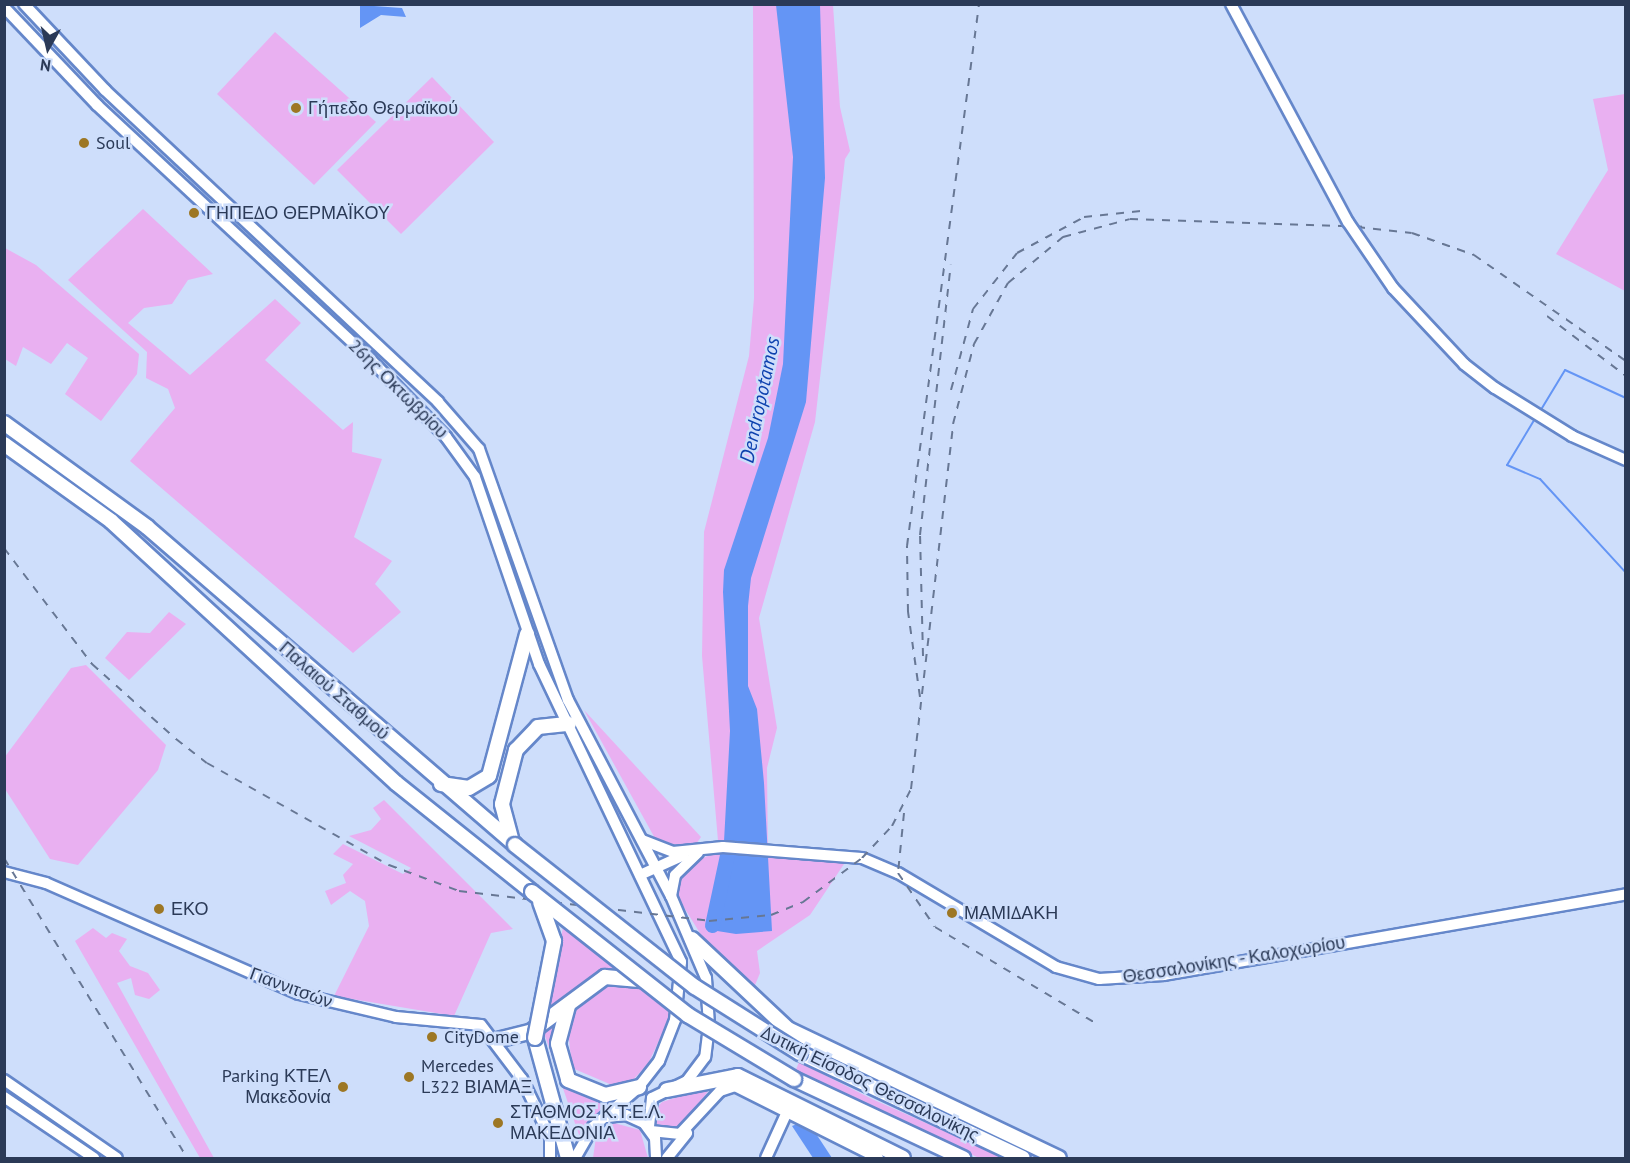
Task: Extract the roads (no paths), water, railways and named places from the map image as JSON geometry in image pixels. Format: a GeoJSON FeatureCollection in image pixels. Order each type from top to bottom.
{"type":"FeatureCollection","features":[{"type":"Feature","properties":{"kind":"highway","name":"Παλαιού Σταθμού"},"geometry":{"type":"LineString","coordinates":[[4,423],[147,527],[440,784],[663,961]]}},
{"type":"Feature","properties":{"kind":"highway","name":"Παλαιού Σταθμού"},"geometry":{"type":"LineString","coordinates":[[4,444],[111,521],[423,806],[532,892]]}},
{"type":"Feature","properties":{"kind":"highway"},"geometry":{"type":"LineString","coordinates":[[440,784],[469,788],[489,776],[527,634]]}},
{"type":"Feature","properties":{"kind":"highway"},"geometry":{"type":"LineString","coordinates":[[515,845],[501,814],[516,750],[538,727],[568,724]]}},
{"type":"Feature","properties":{"kind":"highway"},"geometry":{"type":"LineString","coordinates":[[532,892],[550,918],[554,941],[535,1038],[564,1130],[578,1157]]}},
{"type":"Feature","properties":{"kind":"highway","name":"Δυτική Είσοδος Θεσσαλονίκης"},"geometry":{"type":"LineString","coordinates":[[532,892],[642,980],[722,1039],[794,1079],[963,1158]]}},
{"type":"Feature","properties":{"kind":"highway"},"geometry":{"type":"LineString","coordinates":[[692,939],[788,1029],[1059,1158]]}},
{"type":"Feature","properties":{"kind":"highway","name":"Δυτική Είσοδος Θεσσαλονίκης"},"geometry":{"type":"LineString","coordinates":[[663,961],[729,1011],[800,1053],[1023,1158]]}},
{"type":"Feature","properties":{"kind":"highway"},"geometry":{"type":"LineString","coordinates":[[497,1040],[532,1031],[575,996],[614,974],[642,980]]}},
{"type":"Feature","properties":{"kind":"highway"},"geometry":{"type":"LineString","coordinates":[[575,996],[559,1033],[566,1077],[579,1088],[605,1095],[639,1087]]}},
{"type":"Feature","properties":{"kind":"highway"},"geometry":{"type":"LineString","coordinates":[[667,1090],[738,1076],[903,1158]]}},
{"type":"Feature","properties":{"kind":"main road","name":"26ης Οκτωβρίου"},"geometry":{"type":"LineString","coordinates":[[24,4],[105,90],[438,402],[479,449],[556,672],[692,939],[707,984],[708,1047],[690,1078],[667,1090]]}},
{"type":"Feature","properties":{"kind":"main road"},"geometry":{"type":"LineString","coordinates":[[1231,4],[1348,222],[1393,288],[1464,364],[1495,388],[1572,436],[1626,460]]}},
{"type":"Feature","properties":{"kind":"main road","name":"26ης Οκτωβρίου"},"geometry":{"type":"LineString","coordinates":[[4,7],[97,105],[446,436],[483,495],[527,634],[640,875],[676,944],[681,968],[672,1031],[639,1087],[586,1139],[578,1157]]}},
{"type":"Feature","properties":{"kind":"main road"},"geometry":{"type":"LineString","coordinates":[[641,839],[666,851],[690,852]]}},
{"type":"Feature","properties":{"kind":"main road","name":"Θεσσαλονίκης - Καλοχωρίου"},"geometry":{"type":"LineString","coordinates":[[690,852],[723,847],[870,860],[1056,968],[1100,979],[1164,975],[1626,894]]}},
{"type":"Feature","properties":{"kind":"main road"},"geometry":{"type":"LineString","coordinates":[[671,896],[675,875],[705,849]]}},
{"type":"Feature","properties":{"kind":"main road"},"geometry":{"type":"LineString","coordinates":[[640,875],[690,852]]}},
{"type":"Feature","properties":{"kind":"main road","name":"Γιαννιτσών"},"geometry":{"type":"LineString","coordinates":[[4,872],[46,883],[299,994],[396,1017],[476,1024],[497,1040],[551,1141],[550,1158]]}},
{"type":"Feature","properties":{"kind":"main road"},"geometry":{"type":"LineString","coordinates":[[4,1080],[117,1158]]}},
{"type":"Feature","properties":{"kind":"main road"},"geometry":{"type":"LineString","coordinates":[[667,1158],[692,1125],[728,1086],[788,1112],[878,1158]]}},
{"type":"Feature","properties":{"kind":"main road"},"geometry":{"type":"LineString","coordinates":[[656,1158],[650,1130],[648,1104],[667,1090]]}},
{"type":"Feature","properties":{"kind":"main road"},"geometry":{"type":"LineString","coordinates":[[4,1096],[94,1158]]}},
{"type":"Feature","properties":{"kind":"main road"},"geometry":{"type":"LineString","coordinates":[[766,1158],[788,1112]]}},
{"type":"Feature","properties":{"kind":"main road"},"geometry":{"type":"LineString","coordinates":[[604,1119],[628,1115],[650,1130],[674,1137],[692,1125]]}},
{"type":"Feature","properties":{"kind":"main road","name":"Γιαννιτσών"},"geometry":{"type":"LineString","coordinates":[[541,1122],[542,1158]]}},
{"type":"Feature","properties":{"kind":"water"},"geometry":{"type":"Polygon","coordinates":[[[360,5],[402,8],[406,17],[381,15],[360,28],[360,5]]]}},
{"type":"Feature","properties":{"kind":"water"},"geometry":{"type":"Polygon","coordinates":[[[776,5],[820,5],[825,178],[806,402],[751,578],[748,606],[748,686],[757,709],[764,783],[772,931],[736,934],[711,930],[722,878],[730,731],[723,592],[724,570],[768,438],[783,364],[793,157],[776,5]]]}},
{"type":"Feature","properties":{"kind":"water"},"geometry":{"type":"Polygon","coordinates":[[[807,1120],[832,1158],[813,1158],[792,1126],[807,1120]]]}},
{"type":"Feature","properties":{"kind":"waterway"},"geometry":{"type":"LineString","coordinates":[[1539,413],[1565,370],[1626,398]]}},
{"type":"Feature","properties":{"kind":"waterway"},"geometry":{"type":"LineString","coordinates":[[1536,417],[1507,465],[1540,479],[1626,573]]}},
{"type":"Feature","properties":{"kind":"waterway"},"geometry":{"type":"LineString","coordinates":[[712,925],[729,846]]}},
{"type":"Feature","properties":{"kind":"railway"},"geometry":{"type":"LineString","coordinates":[[920,697],[908,612],[907,546],[979,4]]}},
{"type":"Feature","properties":{"kind":"railway"},"geometry":{"type":"LineString","coordinates":[[951,390],[973,309],[1017,253],[1084,217],[1141,211]]}},
{"type":"Feature","properties":{"kind":"railway"},"geometry":{"type":"LineString","coordinates":[[4,548],[92,664],[176,739],[207,763],[389,865],[459,891],[709,921],[771,915],[803,902],[862,858],[892,826],[911,789],[953,424],[974,344],[1008,283],[1063,237],[1130,219],[1365,227]]}},
{"type":"Feature","properties":{"kind":"railway"},"geometry":{"type":"LineString","coordinates":[[1357,227],[1412,233],[1474,255],[1626,361]]}},
{"type":"Feature","properties":{"kind":"railway"},"geometry":{"type":"LineString","coordinates":[[923,656],[920,535],[951,265]]}},
{"type":"Feature","properties":{"kind":"railway"},"geometry":{"type":"LineString","coordinates":[[1547,316],[1626,376]]}},
{"type":"Feature","properties":{"kind":"railway"},"geometry":{"type":"LineString","coordinates":[[904,813],[898,873],[935,927],[1099,1025]]}},
{"type":"Feature","properties":{"kind":"railway"},"geometry":{"type":"LineString","coordinates":[[4,858],[187,1158]]}},
{"type":"Feature","properties":{"kind":"place","name":"Γήπεδο Θερμαϊκού"},"geometry":{"type":"Point","coordinates":[296,108]}},
{"type":"Feature","properties":{"kind":"place","name":"Soul"},"geometry":{"type":"Point","coordinates":[84,143]}},
{"type":"Feature","properties":{"kind":"place","name":"ΓΗΠΕΔΟ ΘΕΡΜΑΪΚΟΥ"},"geometry":{"type":"Point","coordinates":[194,213]}},
{"type":"Feature","properties":{"kind":"place","name":"ΕΚΟ"},"geometry":{"type":"Point","coordinates":[159,909]}},
{"type":"Feature","properties":{"kind":"place","name":"ΜΑΜΙΔΑΚΗ"},"geometry":{"type":"Point","coordinates":[952,913]}},
{"type":"Feature","properties":{"kind":"place","name":"CityDome"},"geometry":{"type":"Point","coordinates":[432,1037]}},
{"type":"Feature","properties":{"kind":"place","name":"Mercedes L322 ΒΙΑΜΑΞ"},"geometry":{"type":"Point","coordinates":[409,1077]}},
{"type":"Feature","properties":{"kind":"place","name":"Parking ΚΤΕΛ Μακεδονία"},"geometry":{"type":"Point","coordinates":[343,1087]}},
{"type":"Feature","properties":{"kind":"place","name":"ΣΤΑΘΜΟΣ Κ.Τ.Ε.Λ. ΜΑΚΕΔΟΝΙΑ"},"geometry":{"type":"Point","coordinates":[498,1123]}},
{"type":"Feature","properties":{"kind":"water label","name":"Dendropotamos"},"geometry":{"type":"Point","coordinates":[760,400]}}]}
